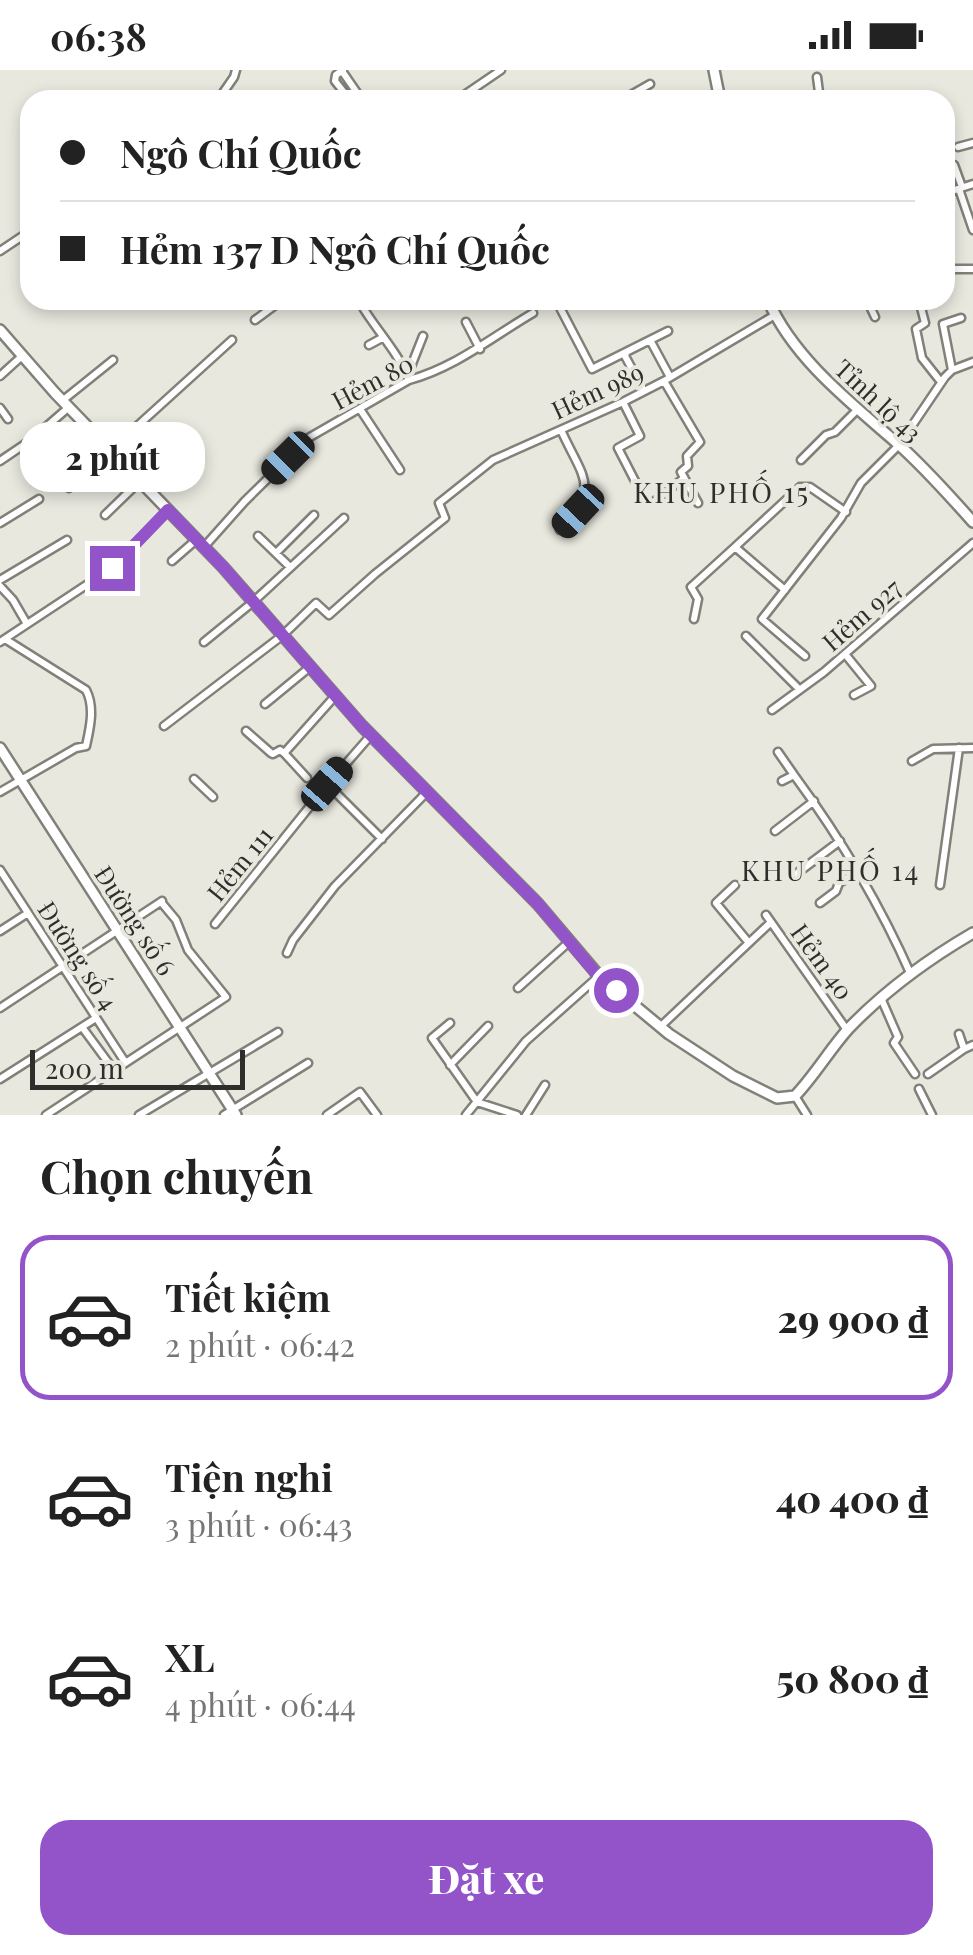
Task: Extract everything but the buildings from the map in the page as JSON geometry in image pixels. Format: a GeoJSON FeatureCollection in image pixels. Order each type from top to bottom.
{"type":"FeatureCollection","features":[{"type":"Feature","properties":{"kind":"main road","name":"Tỉnh lộ 43"},"geometry":{"type":"LineString","coordinates":[[773,310],[806,358],[899,445],[973,522]]}},
{"type":"Feature","properties":{"kind":"main road"},"geometry":{"type":"LineString","coordinates":[[0,330],[200,543],[371,734],[538,904],[598,976],[660,1026],[733,1076],[777,1098],[795,1096],[847,1030],[881,997],[973,932]]}},
{"type":"Feature","properties":{"kind":"main road","name":"Đường số 6"},"geometry":{"type":"LineString","coordinates":[[0,748],[210,1072],[231,1113]]}},
{"type":"Feature","properties":{"kind":"street"},"geometry":{"type":"LineString","coordinates":[[342,70],[334,80],[342,90]]}},
{"type":"Feature","properties":{"kind":"street"},"geometry":{"type":"LineString","coordinates":[[472,90],[501,70]]}},
{"type":"Feature","properties":{"kind":"street"},"geometry":{"type":"LineString","coordinates":[[817,78],[819,90]]}},
{"type":"Feature","properties":{"kind":"street"},"geometry":{"type":"LineString","coordinates":[[640,90],[650,84]]}},
{"type":"Feature","properties":{"kind":"street"},"geometry":{"type":"LineString","coordinates":[[958,147],[973,142]]}},
{"type":"Feature","properties":{"kind":"street"},"geometry":{"type":"LineString","coordinates":[[955,169],[973,230]]}},
{"type":"Feature","properties":{"kind":"street"},"geometry":{"type":"LineString","coordinates":[[955,190],[973,184]]}},
{"type":"Feature","properties":{"kind":"street"},"geometry":{"type":"LineString","coordinates":[[254,320],[268,310]]}},
{"type":"Feature","properties":{"kind":"street"},"geometry":{"type":"LineString","coordinates":[[364,310],[402,360],[408,377]]}},
{"type":"Feature","properties":{"kind":"street"},"geometry":{"type":"LineString","coordinates":[[561,310],[592,369],[668,331]]}},
{"type":"Feature","properties":{"kind":"street"},"geometry":{"type":"LineString","coordinates":[[872,310],[876,317]]}},
{"type":"Feature","properties":{"kind":"street"},"geometry":{"type":"LineString","coordinates":[[922,310],[925,324],[916,329],[922,358],[941,382]]}},
{"type":"Feature","properties":{"kind":"street","name":"Hẻm 80"},"geometry":{"type":"LineString","coordinates":[[172,561],[200,543],[310,437],[408,377],[422,376],[480,349],[533,314]]}},
{"type":"Feature","properties":{"kind":"street","name":"Hẻm 989"},"geometry":{"type":"LineString","coordinates":[[283,635],[316,603],[329,616],[445,518],[439,504],[493,460],[644,391],[775,315]]}},
{"type":"Feature","properties":{"kind":"street"},"geometry":{"type":"LineString","coordinates":[[952,370],[943,324],[961,318]]}},
{"type":"Feature","properties":{"kind":"street"},"geometry":{"type":"LineString","coordinates":[[466,322],[480,349]]}},
{"type":"Feature","properties":{"kind":"street"},"geometry":{"type":"LineString","coordinates":[[408,377],[423,336]]}},
{"type":"Feature","properties":{"kind":"street"},"geometry":{"type":"LineString","coordinates":[[369,344],[382,338]]}},
{"type":"Feature","properties":{"kind":"street"},"geometry":{"type":"LineString","coordinates":[[70,488],[232,340]]}},
{"type":"Feature","properties":{"kind":"street"},"geometry":{"type":"LineString","coordinates":[[650,340],[700,442],[681,472],[698,503]]}},
{"type":"Feature","properties":{"kind":"street"},"geometry":{"type":"LineString","coordinates":[[626,353],[644,391]]}},
{"type":"Feature","properties":{"kind":"street"},"geometry":{"type":"LineString","coordinates":[[0,376],[22,356]]}},
{"type":"Feature","properties":{"kind":"street"},"geometry":{"type":"LineString","coordinates":[[0,461],[53,422],[112,360]]}},
{"type":"Feature","properties":{"kind":"street"},"geometry":{"type":"LineString","coordinates":[[805,656],[762,619],[846,512],[861,483],[899,445],[941,382],[952,370],[973,362]]}},
{"type":"Feature","properties":{"kind":"street"},"geometry":{"type":"LineString","coordinates":[[962,367],[973,372]]}},
{"type":"Feature","properties":{"kind":"street"},"geometry":{"type":"LineString","coordinates":[[622,402],[640,436],[618,448],[635,481]]}},
{"type":"Feature","properties":{"kind":"street"},"geometry":{"type":"LineString","coordinates":[[0,405],[8,419]]}},
{"type":"Feature","properties":{"kind":"street"},"geometry":{"type":"LineString","coordinates":[[360,409],[400,470]]}},
{"type":"Feature","properties":{"kind":"street"},"geometry":{"type":"LineString","coordinates":[[801,460],[858,409]]}},
{"type":"Feature","properties":{"kind":"street"},"geometry":{"type":"LineString","coordinates":[[560,530],[578,511],[586,494],[561,430]]}},
{"type":"Feature","properties":{"kind":"street"},"geometry":{"type":"LineString","coordinates":[[654,501],[684,478]]}},
{"type":"Feature","properties":{"kind":"street"},"geometry":{"type":"LineString","coordinates":[[105,515],[140,481]]}},
{"type":"Feature","properties":{"kind":"street"},"geometry":{"type":"LineString","coordinates":[[694,619],[698,599],[690,588],[800,487],[810,487],[846,512]]}},
{"type":"Feature","properties":{"kind":"street"},"geometry":{"type":"LineString","coordinates":[[0,524],[39,499]]}},
{"type":"Feature","properties":{"kind":"street"},"geometry":{"type":"LineString","coordinates":[[0,792],[86,746],[91,702],[86,690],[3,640],[112,568],[168,510]]}},
{"type":"Feature","properties":{"kind":"street"},"geometry":{"type":"LineString","coordinates":[[276,552],[314,515]]}},
{"type":"Feature","properties":{"kind":"street"},"geometry":{"type":"LineString","coordinates":[[204,642],[254,602],[344,518]]}},
{"type":"Feature","properties":{"kind":"street"},"geometry":{"type":"LineString","coordinates":[[258,536],[290,567]]}},
{"type":"Feature","properties":{"kind":"street"},"geometry":{"type":"LineString","coordinates":[[28,624],[0,583],[67,540]]}},
{"type":"Feature","properties":{"kind":"street","name":"Hẻm 927"},"geometry":{"type":"LineString","coordinates":[[772,710],[845,654],[973,543]]}},
{"type":"Feature","properties":{"kind":"street"},"geometry":{"type":"LineString","coordinates":[[734,547],[785,590]]}},
{"type":"Feature","properties":{"kind":"street"},"geometry":{"type":"LineString","coordinates":[[164,726],[283,635]]}},
{"type":"Feature","properties":{"kind":"street"},"geometry":{"type":"LineString","coordinates":[[746,636],[799,689]]}},
{"type":"Feature","properties":{"kind":"street"},"geometry":{"type":"LineString","coordinates":[[845,654],[871,686],[854,695]]}},
{"type":"Feature","properties":{"kind":"street"},"geometry":{"type":"LineString","coordinates":[[265,704],[310,666]]}},
{"type":"Feature","properties":{"kind":"street"},"geometry":{"type":"LineString","coordinates":[[285,754],[336,695]]}},
{"type":"Feature","properties":{"kind":"street"},"geometry":{"type":"LineString","coordinates":[[246,731],[270,754],[280,750],[307,778]]}},
{"type":"Feature","properties":{"kind":"street","name":"Hẻm 111"},"geometry":{"type":"LineString","coordinates":[[214,924],[371,734]]}},
{"type":"Feature","properties":{"kind":"street"},"geometry":{"type":"LineString","coordinates":[[940,886],[959,748]]}},
{"type":"Feature","properties":{"kind":"street"},"geometry":{"type":"LineString","coordinates":[[912,761],[933,749],[973,748]]}},
{"type":"Feature","properties":{"kind":"street"},"geometry":{"type":"LineString","coordinates":[[778,752],[860,872],[888,922],[911,976]]}},
{"type":"Feature","properties":{"kind":"street"},"geometry":{"type":"LineString","coordinates":[[782,781],[794,775]]}},
{"type":"Feature","properties":{"kind":"street"},"geometry":{"type":"LineString","coordinates":[[194,779],[213,797]]}},
{"type":"Feature","properties":{"kind":"street"},"geometry":{"type":"LineString","coordinates":[[327,784],[382,839]]}},
{"type":"Feature","properties":{"kind":"street"},"geometry":{"type":"LineString","coordinates":[[287,953],[335,886],[427,792]]}},
{"type":"Feature","properties":{"kind":"street"},"geometry":{"type":"LineString","coordinates":[[775,831],[814,801]]}},
{"type":"Feature","properties":{"kind":"street"},"geometry":{"type":"LineString","coordinates":[[792,876],[840,842]]}},
{"type":"Feature","properties":{"kind":"street","name":"Đường số 4"},"geometry":{"type":"LineString","coordinates":[[0,870],[125,1062]]}},
{"type":"Feature","properties":{"kind":"street"},"geometry":{"type":"LineString","coordinates":[[820,902],[837,890],[839,883],[860,872]]}},
{"type":"Feature","properties":{"kind":"street"},"geometry":{"type":"LineString","coordinates":[[660,1026],[750,943],[716,902],[735,884]]}},
{"type":"Feature","properties":{"kind":"street"},"geometry":{"type":"LineString","coordinates":[[0,1008],[162,901],[176,920],[188,950],[226,997],[46,1115]]}},
{"type":"Feature","properties":{"kind":"street"},"geometry":{"type":"LineString","coordinates":[[0,931],[28,913]]}},
{"type":"Feature","properties":{"kind":"street","name":"Hẻm 40"},"geometry":{"type":"LineString","coordinates":[[750,943],[768,919],[847,1030]]}},
{"type":"Feature","properties":{"kind":"street"},"geometry":{"type":"LineString","coordinates":[[518,988],[570,940]]}},
{"type":"Feature","properties":{"kind":"street"},"geometry":{"type":"LineString","coordinates":[[466,1115],[526,1041],[598,976]]}},
{"type":"Feature","properties":{"kind":"street"},"geometry":{"type":"LineString","coordinates":[[881,997],[898,1036],[894,1044],[915,1074]]}},
{"type":"Feature","properties":{"kind":"street"},"geometry":{"type":"LineString","coordinates":[[0,1079],[96,1018]]}},
{"type":"Feature","properties":{"kind":"street"},"geometry":{"type":"LineString","coordinates":[[450,1023],[432,1038],[450,1064],[478,1102],[517,1115]]}},
{"type":"Feature","properties":{"kind":"street"},"geometry":{"type":"LineString","coordinates":[[82,1026],[112,1070]]}},
{"type":"Feature","properties":{"kind":"street"},"geometry":{"type":"LineString","coordinates":[[450,1064],[488,1026]]}},
{"type":"Feature","properties":{"kind":"street"},"geometry":{"type":"LineString","coordinates":[[140,1115],[278,1032]]}},
{"type":"Feature","properties":{"kind":"street"},"geometry":{"type":"LineString","coordinates":[[959,1034],[964,1049]]}},
{"type":"Feature","properties":{"kind":"street"},"geometry":{"type":"LineString","coordinates":[[928,1074],[973,1045]]}},
{"type":"Feature","properties":{"kind":"street"},"geometry":{"type":"LineString","coordinates":[[231,1113],[308,1063]]}},
{"type":"Feature","properties":{"kind":"street"},"geometry":{"type":"LineString","coordinates":[[526,1115],[545,1085]]}},
{"type":"Feature","properties":{"kind":"street"},"geometry":{"type":"LineString","coordinates":[[919,1089],[932,1115]]}},
{"type":"Feature","properties":{"kind":"street"},"geometry":{"type":"LineString","coordinates":[[326,1115],[360,1092],[376,1115]]}},
{"type":"Feature","properties":{"kind":"street"},"geometry":{"type":"LineString","coordinates":[[795,1096],[808,1115]]}},
{"type":"Feature","properties":{"kind":"district","name":"KHU PHỐ 15"},"geometry":{"type":"Point","coordinates":[722,491]}},
{"type":"Feature","properties":{"kind":"district","name":"KHU PHỐ 14"},"geometry":{"type":"Point","coordinates":[831,869]}},
{"type":"Feature","properties":{"kind":"route"},"geometry":{"type":"LineString","coordinates":[[112,568],[168,510],[362,726],[538,904],[598,976],[616,990]]}}]}
